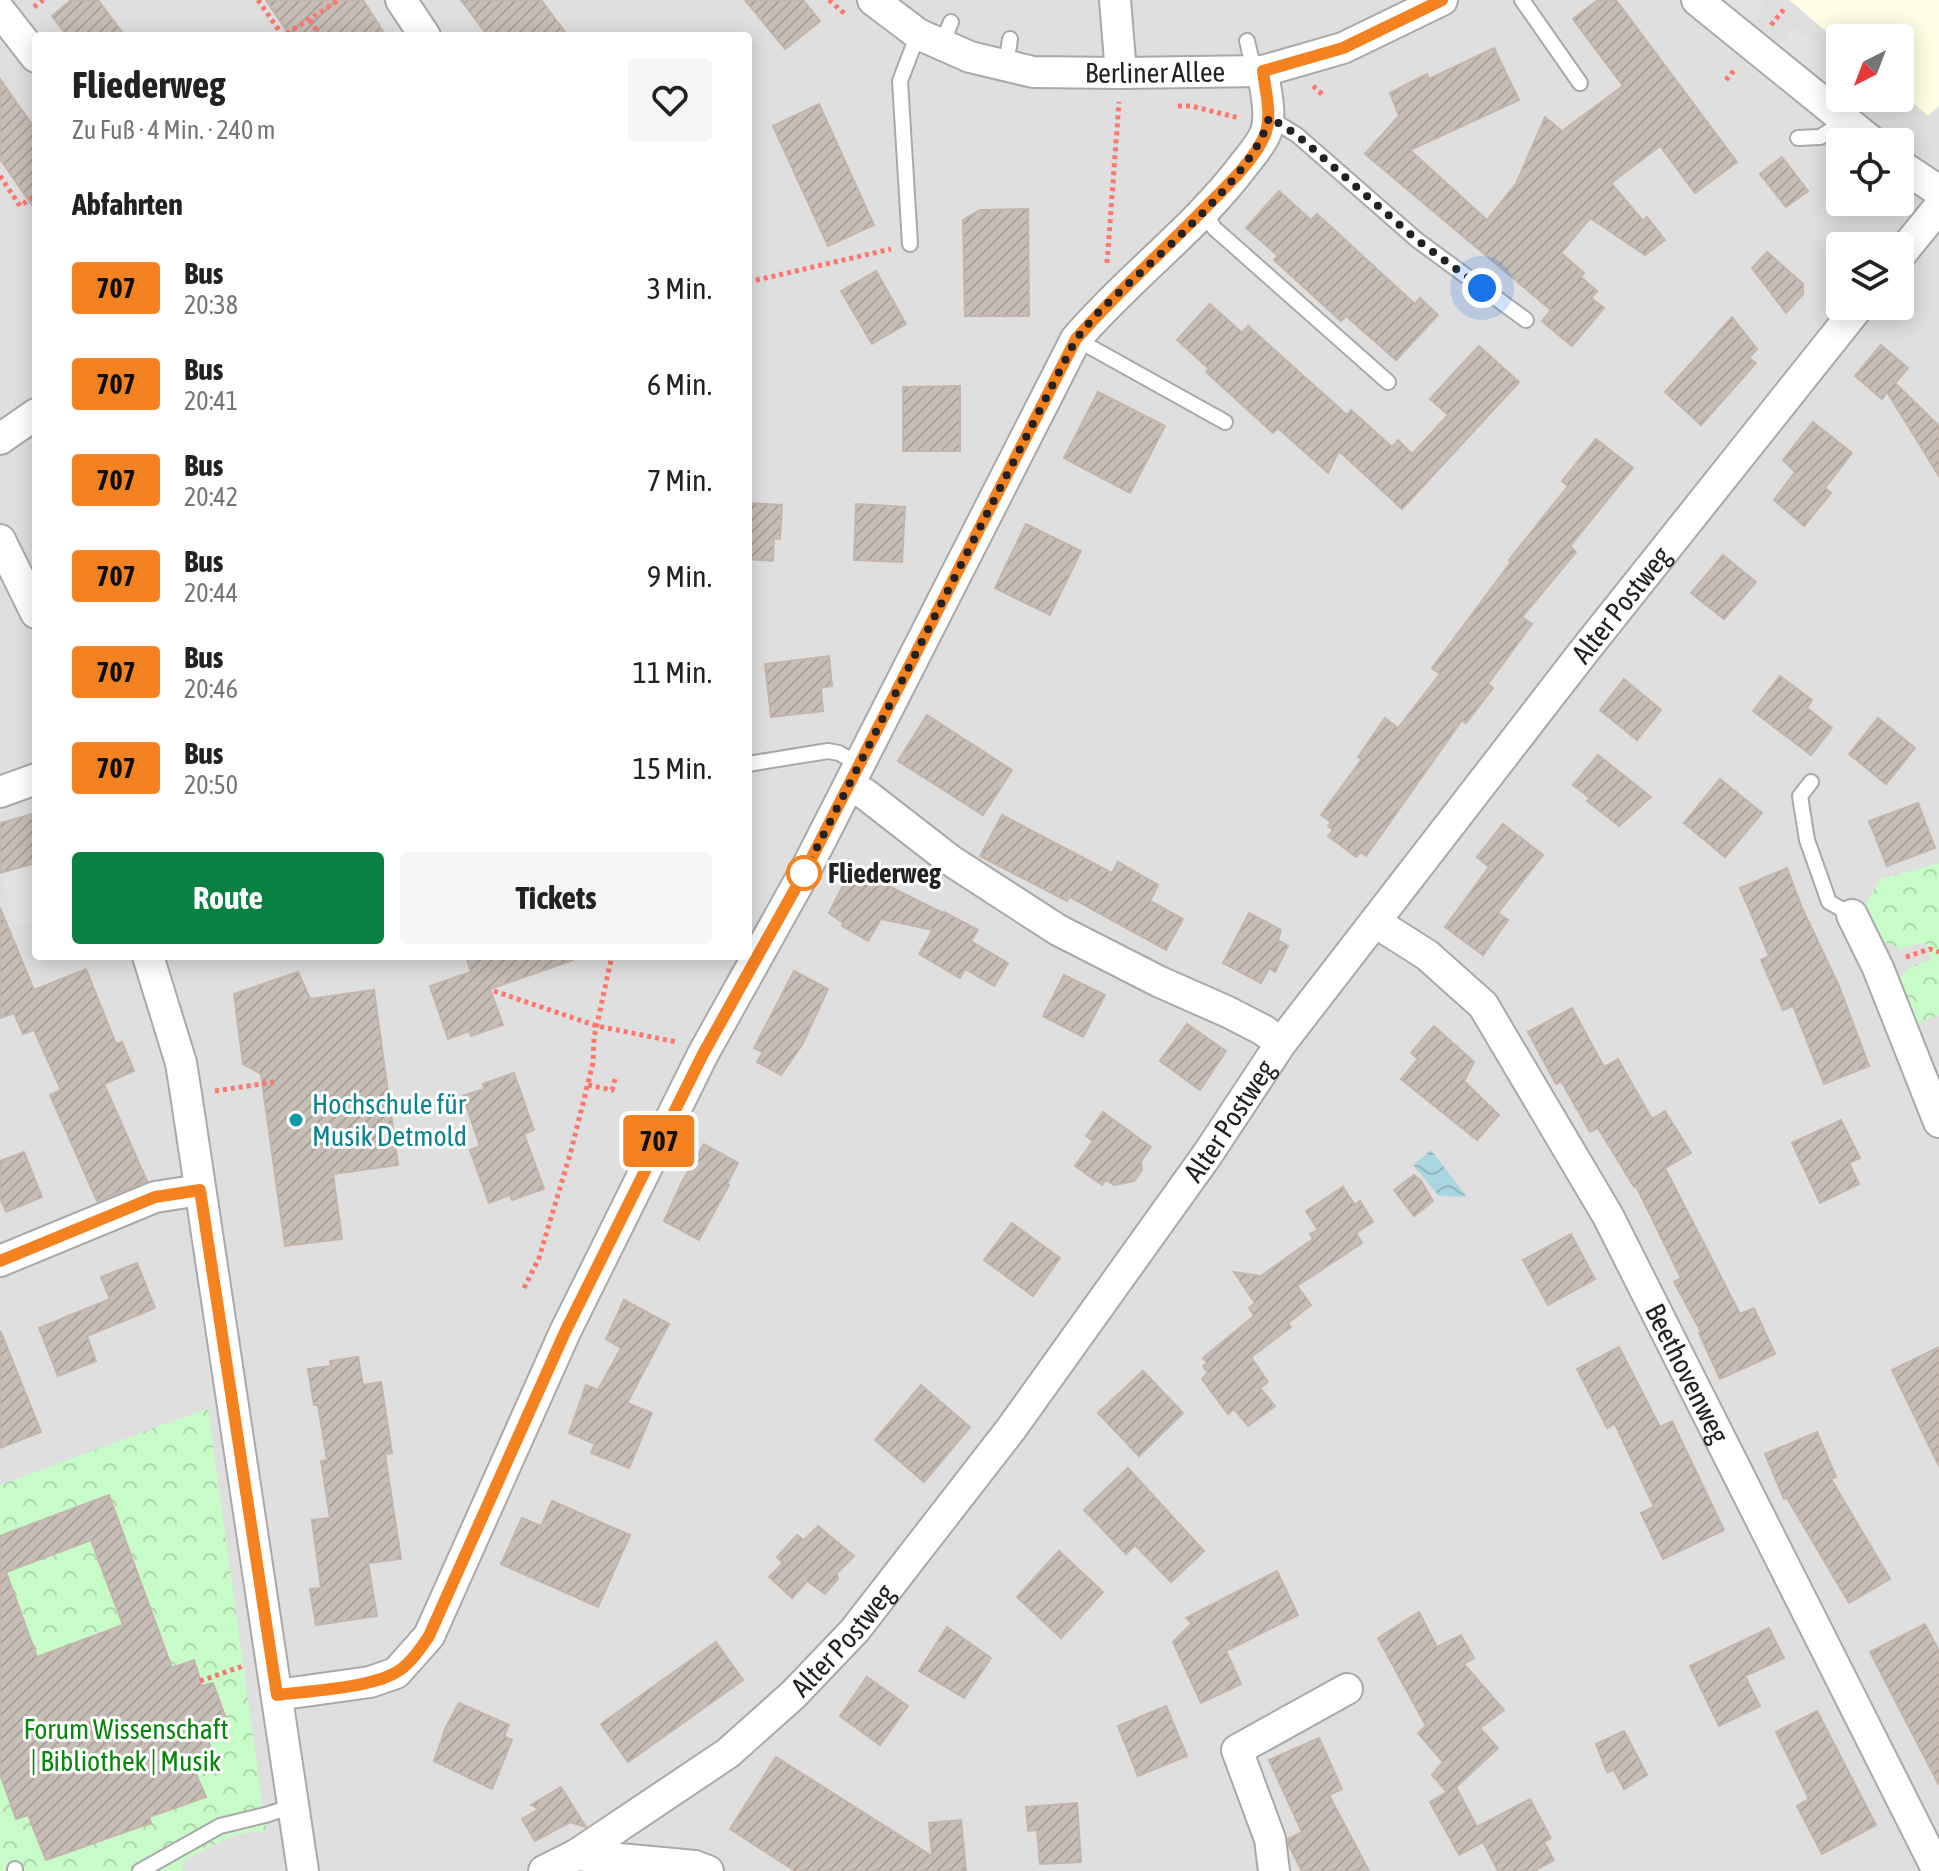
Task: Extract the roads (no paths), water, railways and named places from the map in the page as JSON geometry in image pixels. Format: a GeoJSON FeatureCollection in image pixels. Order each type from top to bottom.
{"type":"FeatureCollection","features":[{"type":"Feature","properties":{"kind":"street"},"geometry":{"type":"LineString","coordinates":[[401,0],[422,32]]}},
{"type":"Feature","properties":{"kind":"street","name":"Berliner Allee"},"geometry":{"type":"LineString","coordinates":[[873,0],[937,33],[970,57],[1008,52],[1033,72],[1121,73],[1255,61],[1343,48],[1403,8],[1442,0]]}},
{"type":"Feature","properties":{"kind":"street"},"geometry":{"type":"LineString","coordinates":[[1115,0],[1121,73]]}},
{"type":"Feature","properties":{"kind":"street"},"geometry":{"type":"LineString","coordinates":[[1697,0],[1855,128]]}},
{"type":"Feature","properties":{"kind":"street"},"geometry":{"type":"LineString","coordinates":[[0,11],[32,52]]}},
{"type":"Feature","properties":{"kind":"street"},"geometry":{"type":"LineString","coordinates":[[277,1695],[370,1682],[396,1673],[419,1651],[429,1636],[579,1304],[703,1054],[804,873],[1076,339],[1098,313],[1232,181],[1265,134],[1269,117],[1255,61]]}},
{"type":"Feature","properties":{"kind":"street"},"geometry":{"type":"LineString","coordinates":[[1914,174],[1939,191]]}},
{"type":"Feature","properties":{"kind":"street"},"geometry":{"type":"LineString","coordinates":[[1914,238],[1939,207]]}},
{"type":"Feature","properties":{"kind":"street","name":"Alter Postweg"},"geometry":{"type":"LineString","coordinates":[[544,1871],[576,1855],[728,1753],[794,1694],[855,1630],[1011,1429],[1199,1167],[1281,1043],[1585,650],[1848,320]]}},
{"type":"Feature","properties":{"kind":"street"},"geometry":{"type":"LineString","coordinates":[[0,439],[32,417]]}},
{"type":"Feature","properties":{"kind":"street"},"geometry":{"type":"LineString","coordinates":[[0,540],[32,605]]}},
{"type":"Feature","properties":{"kind":"street"},"geometry":{"type":"LineString","coordinates":[[855,775],[950,860],[1058,930],[1160,982],[1228,1012],[1281,1043]]}},
{"type":"Feature","properties":{"kind":"street"},"geometry":{"type":"LineString","coordinates":[[0,792],[32,780]]}},
{"type":"Feature","properties":{"kind":"street"},"geometry":{"type":"LineString","coordinates":[[1852,915],[1878,968],[1939,1122]]}},
{"type":"Feature","properties":{"kind":"street","name":"Beethovenweg"},"geometry":{"type":"LineString","coordinates":[[1375,922],[1427,955],[1483,1005],[1585,1176],[1718,1430],[1938,1871]]}},
{"type":"Feature","properties":{"kind":"street"},"geometry":{"type":"LineString","coordinates":[[149,960],[181,1063],[303,1871]]}},
{"type":"Feature","properties":{"kind":"street"},"geometry":{"type":"LineString","coordinates":[[0,1261],[155,1197],[200,1190]]}},
{"type":"Feature","properties":{"kind":"street"},"geometry":{"type":"LineString","coordinates":[[1274,1871],[1270,1839],[1237,1750],[1347,1689]]}},
{"type":"Feature","properties":{"kind":"street"},"geometry":{"type":"LineString","coordinates":[[576,1855],[695,1866],[708,1871]]}},
{"type":"Feature","properties":{"kind":"lane"},"geometry":{"type":"LineString","coordinates":[[1522,0],[1580,83]]}},
{"type":"Feature","properties":{"kind":"lane"},"geometry":{"type":"LineString","coordinates":[[910,244],[900,81],[937,33]]}},
{"type":"Feature","properties":{"kind":"lane"},"geometry":{"type":"LineString","coordinates":[[1269,117],[1297,135],[1417,240],[1526,320]]}},
{"type":"Feature","properties":{"kind":"lane"},"geometry":{"type":"LineString","coordinates":[[1798,138],[1820,137],[1846,121]]}},
{"type":"Feature","properties":{"kind":"lane"},"geometry":{"type":"LineString","coordinates":[[1204,210],[1214,228],[1388,382]]}},
{"type":"Feature","properties":{"kind":"lane"},"geometry":{"type":"LineString","coordinates":[[1076,339],[1225,422]]}},
{"type":"Feature","properties":{"kind":"lane"},"geometry":{"type":"LineString","coordinates":[[752,763],[828,751],[839,753],[855,775]]}},
{"type":"Feature","properties":{"kind":"lane"},"geometry":{"type":"LineString","coordinates":[[1811,782],[1800,796],[1807,840],[1829,902],[1852,915]]}},
{"type":"Feature","properties":{"kind":"lane"},"geometry":{"type":"LineString","coordinates":[[140,1871],[220,1826],[292,1806]]}},
{"type":"Feature","properties":{"kind":"water"},"geometry":{"type":"Polygon","coordinates":[[[1431,1150],[1467,1197],[1439,1196],[1413,1165],[1431,1150]]]}},
{"type":"Feature","properties":{"kind":"place","name":"Fliederweg"},"geometry":{"type":"Point","coordinates":[804,873]}},
{"type":"Feature","properties":{"kind":"place","name":"Hochschule für Musik Detmold"},"geometry":{"type":"Point","coordinates":[296,1120]}},
{"type":"Feature","properties":{"kind":"park label","name":"Forum Wissenschaft | Bibliothek | Musik"},"geometry":{"type":"Point","coordinates":[126,1745]}}]}
